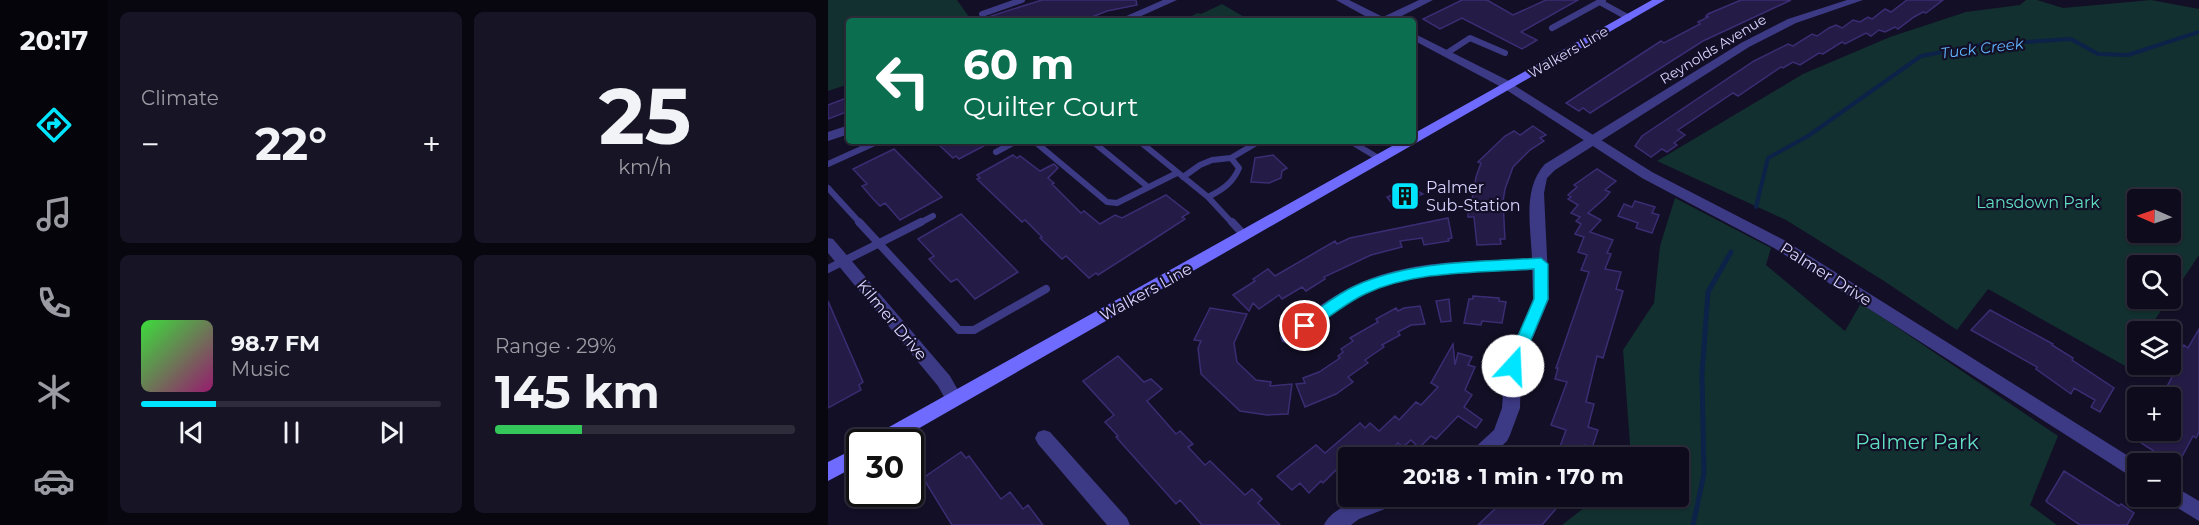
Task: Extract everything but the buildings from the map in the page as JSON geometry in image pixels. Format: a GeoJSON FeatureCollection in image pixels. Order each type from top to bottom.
{"type":"FeatureCollection","features":[{"type":"Feature","properties":{"kind":"main road","name":"Walkers Line"},"geometry":{"type":"LineString","coordinates":[[1416,139],[1660,0]]}},
{"type":"Feature","properties":{"kind":"main road","name":"Walkers Line"},"geometry":{"type":"LineString","coordinates":[[902,429],[1407,144]]}},
{"type":"Feature","properties":{"kind":"main road"},"geometry":{"type":"LineString","coordinates":[[828,472],[846,462]]}},
{"type":"Feature","properties":{"kind":"street"},"geometry":{"type":"LineString","coordinates":[[1127,18],[1172,0]]}},
{"type":"Feature","properties":{"kind":"street"},"geometry":{"type":"LineString","coordinates":[[1341,0],[1376,18]]}},
{"type":"Feature","properties":{"kind":"street"},"geometry":{"type":"LineString","coordinates":[[1389,18],[1428,0]]}},
{"type":"Feature","properties":{"kind":"street","name":"Reynolds Avenue"},"geometry":{"type":"LineString","coordinates":[[1541,264],[1537,193],[1541,177],[1550,167],[1744,45],[1792,21],[1858,0]]}},
{"type":"Feature","properties":{"kind":"street","name":"Palmer Drive"},"geometry":{"type":"LineString","coordinates":[[1416,37],[1509,86],[1647,175],[1779,244],[2127,465]]}},
{"type":"Feature","properties":{"kind":"street"},"geometry":{"type":"LineString","coordinates":[[828,137],[846,130]]}},
{"type":"Feature","properties":{"kind":"street","name":"Kilmer Drive"},"geometry":{"type":"LineString","coordinates":[[828,243],[944,381],[954,399]]}},
{"type":"Feature","properties":{"kind":"street"},"geometry":{"type":"LineString","coordinates":[[1288,337],[1357,291],[1380,282],[1441,270],[1541,264],[1541,299],[1513,366],[1511,408],[1501,435],[1488,447]]}},
{"type":"Feature","properties":{"kind":"street"},"geometry":{"type":"LineString","coordinates":[[1044,438],[1120,525]]}},
{"type":"Feature","properties":{"kind":"street"},"geometry":{"type":"LineString","coordinates":[[2181,500],[2199,512]]}},
{"type":"Feature","properties":{"kind":"street"},"geometry":{"type":"LineString","coordinates":[[1334,525],[1353,512],[1366,507]]}},
{"type":"Feature","properties":{"kind":"lane"},"geometry":{"type":"LineString","coordinates":[[982,14],[1020,0]]}},
{"type":"Feature","properties":{"kind":"lane"},"geometry":{"type":"LineString","coordinates":[[1552,27],[1601,1],[1629,18]]}},
{"type":"Feature","properties":{"kind":"lane"},"geometry":{"type":"LineString","coordinates":[[1448,53],[1470,38],[1505,53]]}},
{"type":"Feature","properties":{"kind":"lane"},"geometry":{"type":"LineString","coordinates":[[828,164],[872,144]]}},
{"type":"Feature","properties":{"kind":"lane"},"geometry":{"type":"LineString","coordinates":[[996,152],[1011,144]]}},
{"type":"Feature","properties":{"kind":"lane"},"geometry":{"type":"LineString","coordinates":[[1038,144],[1107,202],[1118,203],[1148,187],[1212,160],[1231,158],[1255,144]]}},
{"type":"Feature","properties":{"kind":"lane"},"geometry":{"type":"LineString","coordinates":[[1096,144],[1148,187]]}},
{"type":"Feature","properties":{"kind":"lane"},"geometry":{"type":"LineString","coordinates":[[1142,144],[1208,197],[1245,236]]}},
{"type":"Feature","properties":{"kind":"lane"},"geometry":{"type":"LineString","coordinates":[[1355,144],[1380,159]]}},
{"type":"Feature","properties":{"kind":"lane"},"geometry":{"type":"LineString","coordinates":[[1208,197],[1230,186],[1235,180],[1239,168],[1231,158]]}},
{"type":"Feature","properties":{"kind":"lane"},"geometry":{"type":"LineString","coordinates":[[828,188],[959,330],[974,330],[1046,289]]}},
{"type":"Feature","properties":{"kind":"lane"},"geometry":{"type":"LineString","coordinates":[[828,269],[882,244],[933,216]]}},
{"type":"Feature","properties":{"kind":"green space"},"geometry":{"type":"Polygon","coordinates":[[[828,0],[957,0],[970,18],[846,18],[846,85],[828,91],[828,0]]]}},
{"type":"Feature","properties":{"kind":"green space","name":"Lansdown Park"},"geometry":{"type":"Polygon","coordinates":[[[2026,0],[2037,0],[2063,8],[2151,0],[2199,9],[2199,255],[2181,282],[2181,255],[2127,255],[2127,309],[2162,309],[2154,321],[2127,321],[2127,367],[1988,289],[1957,330],[1786,220],[1657,161],[1803,74],[1890,37],[1966,12],[2020,5],[2026,0]]]}},
{"type":"Feature","properties":{"kind":"green space"},"geometry":{"type":"Polygon","coordinates":[[[1222,4],[1246,18],[1187,18],[1198,13],[1201,14],[1222,4]]]}},
{"type":"Feature","properties":{"kind":"green space","name":"Palmer Park"},"geometry":{"type":"Polygon","coordinates":[[[1675,198],[1771,248],[1766,265],[1845,331],[1861,303],[2058,436],[2030,505],[2057,525],[1562,525],[1585,507],[1689,507],[1689,447],[1630,447],[1623,350],[1654,303],[1660,246],[1675,198]]]}},
{"type":"Feature","properties":{"kind":"waterway","name":"Tuck Creek"},"geometry":{"type":"LineString","coordinates":[[1756,207],[1768,158],[1808,136],[1921,56],[1980,45],[2071,39],[2098,54],[2128,55],[2199,32]]}},
{"type":"Feature","properties":{"kind":"waterway","name":"Tuck Creek"},"geometry":{"type":"LineString","coordinates":[[1693,525],[1704,474],[1702,374],[1708,292],[1731,252]]}},
{"type":"Feature","properties":{"kind":"place","name":"Palmer Sub-Station"},"geometry":{"type":"Point","coordinates":[1405,196]}},
{"type":"Feature","properties":{"kind":"route"},"geometry":{"type":"LineString","coordinates":[[1305,326],[1357,291],[1380,282],[1441,270],[1541,264],[1541,299],[1513,366]]}}]}
